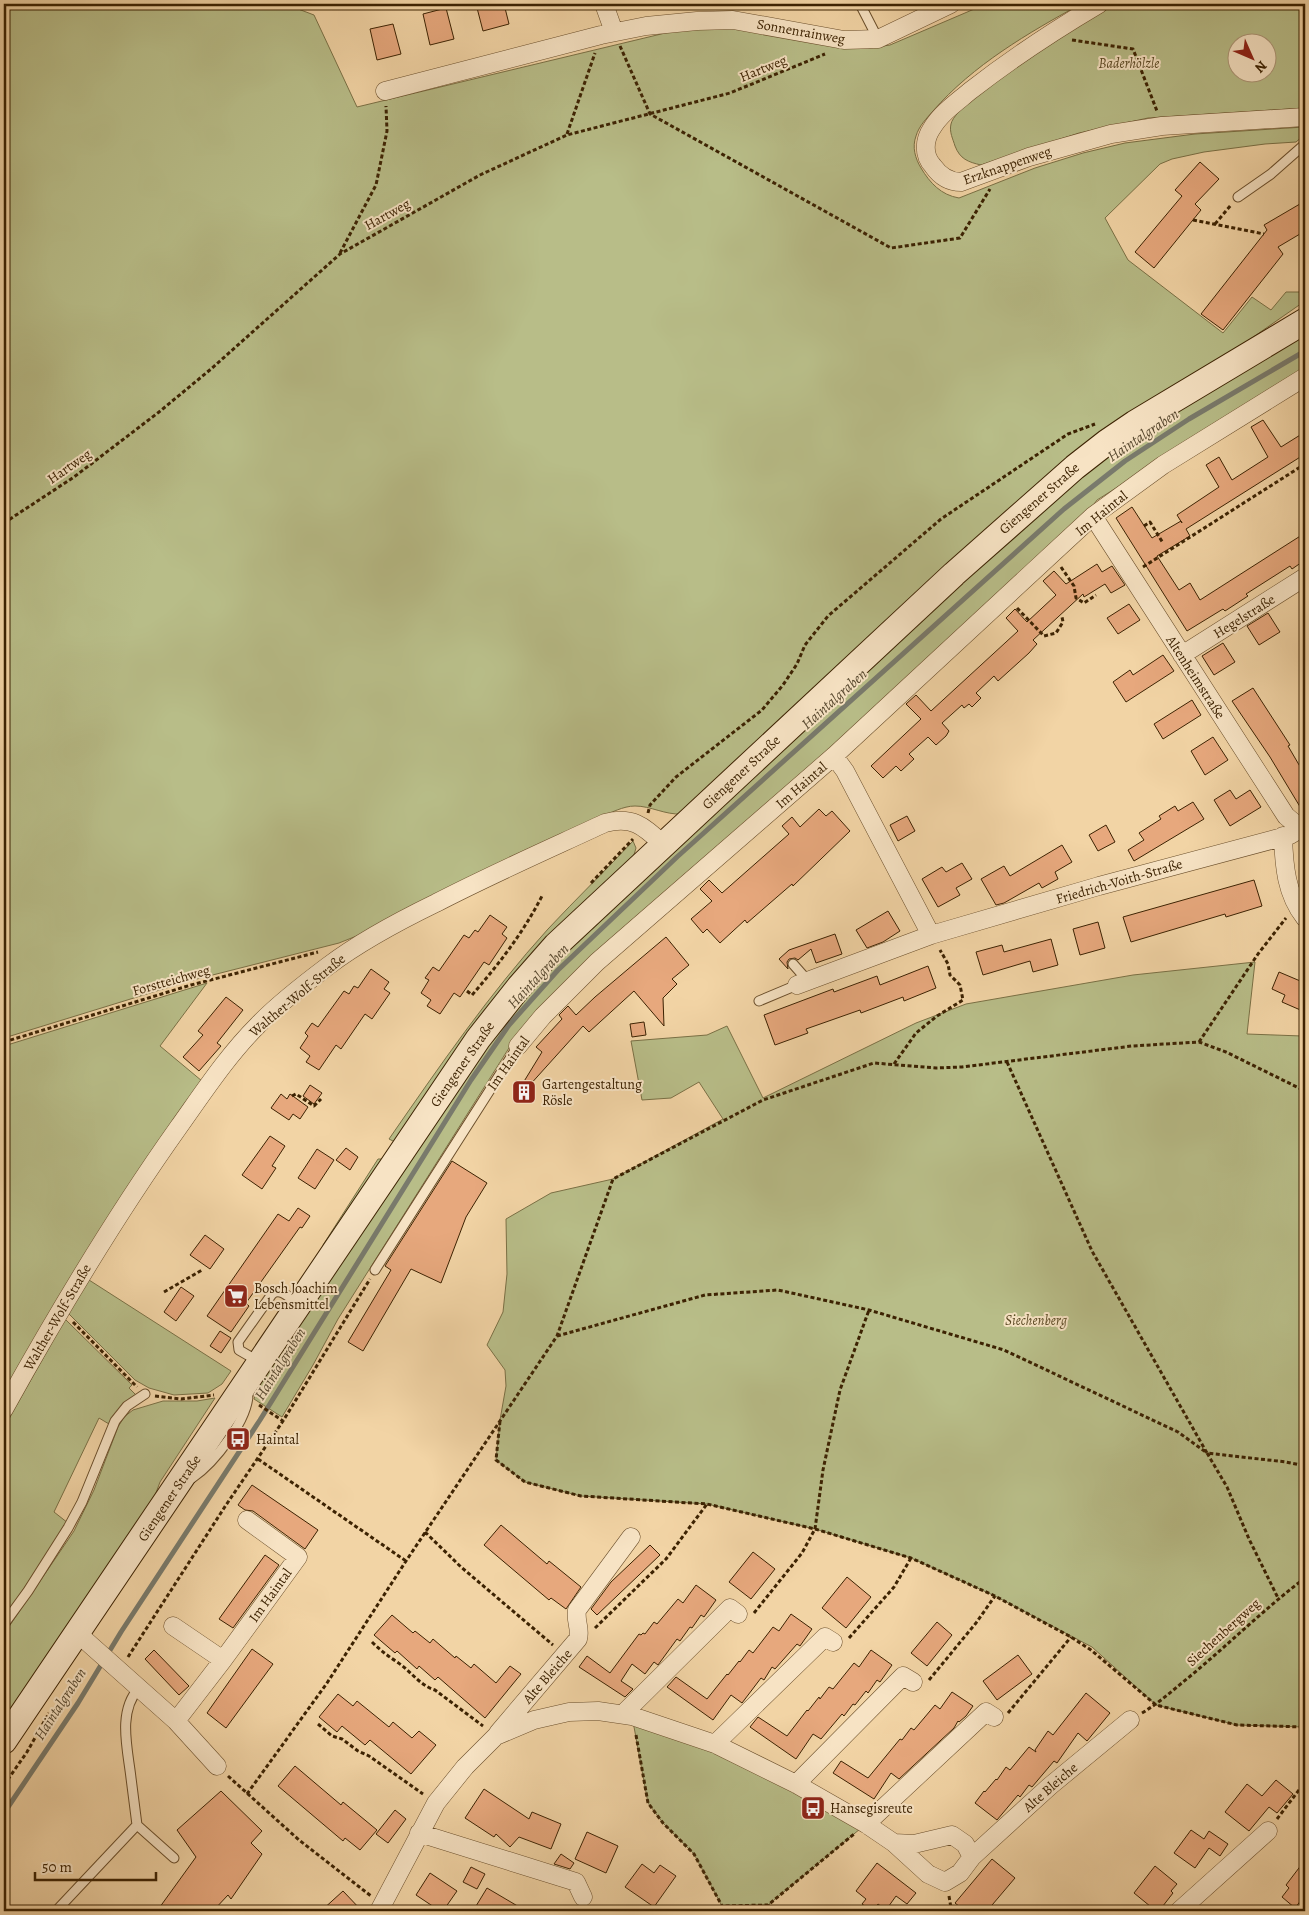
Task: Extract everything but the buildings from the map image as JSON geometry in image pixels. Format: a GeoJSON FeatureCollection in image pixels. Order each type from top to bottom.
{"type":"FeatureCollection","features":[{"type":"Feature","properties":{"kind":"main road","name":"Giengener Straße"},"geometry":{"type":"LineString","coordinates":[[4,1741],[178,1484],[254,1382],[299,1304],[458,1068],[501,1009],[561,939],[947,581],[1074,467],[1135,423],[1305,321]]}},
{"type":"Feature","properties":{"kind":"street"},"geometry":{"type":"LineString","coordinates":[[604,4],[608,34]]}},
{"type":"Feature","properties":{"kind":"street","name":"Sonnenrainweg"},"geometry":{"type":"LineString","coordinates":[[385,91],[608,34],[679,22],[733,20],[844,40],[878,39],[951,4]]}},
{"type":"Feature","properties":{"kind":"street","name":"Erzknappenweg"},"geometry":{"type":"LineString","coordinates":[[1099,4],[1056,30],[978,85],[937,120],[927,138],[925,146],[929,162],[940,174],[950,181],[967,181],[1005,165],[1077,142],[1147,128],[1305,117]]}},
{"type":"Feature","properties":{"kind":"street","name":"Im Haintal"},"geometry":{"type":"LineString","coordinates":[[518,1046],[543,1016],[597,962],[834,756],[1093,516],[1163,466],[1305,377]]}},
{"type":"Feature","properties":{"kind":"street","name":"Altenheimstraße"},"geometry":{"type":"LineString","coordinates":[[1093,516],[1286,816],[1304,829]]}},
{"type":"Feature","properties":{"kind":"street","name":"Hegelstraße"},"geometry":{"type":"LineString","coordinates":[[1182,654],[1305,577]]}},
{"type":"Feature","properties":{"kind":"street"},"geometry":{"type":"LineString","coordinates":[[834,756],[845,771],[931,935]]}},
{"type":"Feature","properties":{"kind":"street","name":"Walther-Wolf-Straße"},"geometry":{"type":"LineString","coordinates":[[4,1409],[60,1310],[155,1161],[233,1053],[259,1023],[274,1010],[345,954],[402,920],[452,894],[605,823],[627,820],[644,827],[663,844]]}},
{"type":"Feature","properties":{"kind":"street","name":"Friedrich-Voith-Straße"},"geometry":{"type":"LineString","coordinates":[[803,983],[931,935],[1304,829]]}},
{"type":"Feature","properties":{"kind":"street"},"geometry":{"type":"LineString","coordinates":[[1283,836],[1287,883],[1292,898],[1305,918]]}},
{"type":"Feature","properties":{"kind":"street","name":"Im Haintal"},"geometry":{"type":"LineString","coordinates":[[176,1721],[298,1557],[247,1520]]}},
{"type":"Feature","properties":{"kind":"street","name":"Alte Bleiche"},"geometry":{"type":"LineString","coordinates":[[381,1908],[436,1803],[465,1767],[496,1736],[578,1640],[580,1631],[575,1618],[577,1610],[631,1537]]}},
{"type":"Feature","properties":{"kind":"street"},"geometry":{"type":"LineString","coordinates":[[628,1715],[730,1608],[738,1614]]}},
{"type":"Feature","properties":{"kind":"street"},"geometry":{"type":"LineString","coordinates":[[173,1626],[223,1660]]}},
{"type":"Feature","properties":{"kind":"street"},"geometry":{"type":"LineString","coordinates":[[76,1632],[176,1721],[217,1766]]}},
{"type":"Feature","properties":{"kind":"street"},"geometry":{"type":"LineString","coordinates":[[715,1744],[825,1637],[833,1642]]}},
{"type":"Feature","properties":{"kind":"street"},"geometry":{"type":"LineString","coordinates":[[796,1784],[903,1676],[913,1682]]}},
{"type":"Feature","properties":{"kind":"street","name":"Alte Bleiche"},"geometry":{"type":"LineString","coordinates":[[496,1736],[534,1720],[569,1712],[598,1711],[628,1715],[715,1744],[796,1784],[866,1824],[894,1843],[928,1874],[945,1882],[960,1874],[972,1857],[1064,1774],[1130,1720]]}},
{"type":"Feature","properties":{"kind":"street"},"geometry":{"type":"LineString","coordinates":[[866,1824],[986,1712],[994,1717]]}},
{"type":"Feature","properties":{"kind":"street"},"geometry":{"type":"LineString","coordinates":[[1179,1911],[1268,1831]]}},
{"type":"Feature","properties":{"kind":"street"},"geometry":{"type":"LineString","coordinates":[[419,1833],[576,1882],[583,1897]]}},
{"type":"Feature","properties":{"kind":"street"},"geometry":{"type":"LineString","coordinates":[[894,1843],[914,1844],[952,1835],[965,1844],[972,1857]]}},
{"type":"Feature","properties":{"kind":"lane"},"geometry":{"type":"LineString","coordinates":[[860,4],[878,39]]}},
{"type":"Feature","properties":{"kind":"lane"},"geometry":{"type":"LineString","coordinates":[[1238,197],[1271,174],[1305,144]]}},
{"type":"Feature","properties":{"kind":"lane"},"geometry":{"type":"LineString","coordinates":[[759,1001],[803,983],[793,964]]}},
{"type":"Feature","properties":{"kind":"lane","name":"Im Haintal"},"geometry":{"type":"LineString","coordinates":[[375,1270],[518,1046]]}},
{"type":"Feature","properties":{"kind":"lane"},"geometry":{"type":"LineString","coordinates":[[4,1624],[38,1577],[68,1528],[82,1502],[115,1421],[127,1406],[145,1394]]}},
{"type":"Feature","properties":{"kind":"lane"},"geometry":{"type":"LineString","coordinates":[[139,1688],[134,1694],[126,1721],[126,1737],[137,1825],[174,1858]]}},
{"type":"Feature","properties":{"kind":"lane"},"geometry":{"type":"LineString","coordinates":[[56,1911],[137,1825]]}},
{"type":"Feature","properties":{"kind":"path"},"geometry":{"type":"LineString","coordinates":[[608,34],[650,114],[891,248],[960,238],[1005,165]]}},
{"type":"Feature","properties":{"kind":"path"},"geometry":{"type":"LineString","coordinates":[[567,135],[608,34]]}},
{"type":"Feature","properties":{"kind":"path","name":"Hartweg"},"geometry":{"type":"LineString","coordinates":[[4,523],[74,477],[159,412],[340,254],[480,175],[567,135],[730,93],[828,53],[844,40]]}},
{"type":"Feature","properties":{"kind":"path"},"geometry":{"type":"LineString","coordinates":[[1071,40],[1133,49],[1152,98]]}},
{"type":"Feature","properties":{"kind":"path"},"geometry":{"type":"LineString","coordinates":[[340,254],[376,185],[387,131],[385,91]]}},
{"type":"Feature","properties":{"kind":"path"},"geometry":{"type":"LineString","coordinates":[[1216,224],[1238,197]]}},
{"type":"Feature","properties":{"kind":"path"},"geometry":{"type":"LineString","coordinates":[[1193,220],[1264,234]]}},
{"type":"Feature","properties":{"kind":"path"},"geometry":{"type":"LineString","coordinates":[[644,827],[650,805],[676,777],[762,710],[783,685],[806,645],[828,616],[941,519],[1068,434],[1100,422]]}},
{"type":"Feature","properties":{"kind":"path"},"geometry":{"type":"LineString","coordinates":[[1131,575],[1305,464]]}},
{"type":"Feature","properties":{"kind":"path"},"geometry":{"type":"LineString","coordinates":[[1144,526],[1150,522],[1163,543]]}},
{"type":"Feature","properties":{"kind":"path"},"geometry":{"type":"LineString","coordinates":[[1052,554],[1074,586],[1076,598],[1084,603],[1096,595]]}},
{"type":"Feature","properties":{"kind":"path"},"geometry":{"type":"LineString","coordinates":[[1006,597],[1044,636],[1056,633],[1063,622],[1062,618]]}},
{"type":"Feature","properties":{"kind":"path"},"geometry":{"type":"LineString","coordinates":[[467,991],[472,995],[500,963],[530,919],[542,896]]}},
{"type":"Feature","properties":{"kind":"path"},"geometry":{"type":"LineString","coordinates":[[1198,1042],[1284,919]]}},
{"type":"Feature","properties":{"kind":"path"},"geometry":{"type":"LineString","coordinates":[[894,1065],[916,1033],[937,1016],[963,1000],[960,985],[950,975],[948,964],[931,935]]}},
{"type":"Feature","properties":{"kind":"path","name":"Forstteichweg"},"geometry":{"type":"LineString","coordinates":[[4,1042],[191,985],[309,954],[323,951],[337,951],[345,954]]}},
{"type":"Feature","properties":{"kind":"path"},"geometry":{"type":"LineString","coordinates":[[496,959],[500,963]]}},
{"type":"Feature","properties":{"kind":"path"},"geometry":{"type":"LineString","coordinates":[[247,1794],[327,1683],[425,1532],[557,1336],[613,1179],[763,1100],[874,1063],[936,1068],[1007,1062],[1132,1046],[1198,1042],[1226,1052],[1305,1091]]}},
{"type":"Feature","properties":{"kind":"path"},"geometry":{"type":"LineString","coordinates":[[1007,1062],[1092,1251],[1227,1487],[1249,1539],[1278,1598]]}},
{"type":"Feature","properties":{"kind":"path"},"geometry":{"type":"LineString","coordinates":[[292,1096],[296,1094],[314,1106],[321,1099]]}},
{"type":"Feature","properties":{"kind":"path"},"geometry":{"type":"LineString","coordinates":[[164,1292],[202,1270]]}},
{"type":"Feature","properties":{"kind":"path"},"geometry":{"type":"LineString","coordinates":[[117,1668],[283,1421],[375,1270]]}},
{"type":"Feature","properties":{"kind":"path"},"geometry":{"type":"LineString","coordinates":[[557,1336],[705,1294],[778,1290],[869,1310],[1004,1350],[1178,1432],[1208,1453],[1305,1466]]}},
{"type":"Feature","properties":{"kind":"path"},"geometry":{"type":"LineString","coordinates":[[60,1310],[145,1394],[182,1399],[219,1394]]}},
{"type":"Feature","properties":{"kind":"path"},"geometry":{"type":"LineString","coordinates":[[738,1614],[748,1620],[802,1553],[815,1529],[822,1470],[840,1390],[869,1310]]}},
{"type":"Feature","properties":{"kind":"path"},"geometry":{"type":"LineString","coordinates":[[254,1382],[283,1421]]}},
{"type":"Feature","properties":{"kind":"path"},"geometry":{"type":"LineString","coordinates":[[500,1420],[496,1460],[525,1482],[581,1496],[707,1504],[815,1529],[911,1558],[995,1596],[1072,1636],[1156,1705],[1237,1725],[1305,1727]]}},
{"type":"Feature","properties":{"kind":"path"},"geometry":{"type":"LineString","coordinates":[[258,1459],[406,1561]]}},
{"type":"Feature","properties":{"kind":"path"},"geometry":{"type":"LineString","coordinates":[[578,1640],[594,1630],[666,1559],[707,1504]]}},
{"type":"Feature","properties":{"kind":"path"},"geometry":{"type":"LineString","coordinates":[[425,1532],[461,1567],[564,1655]]}},
{"type":"Feature","properties":{"kind":"path"},"geometry":{"type":"LineString","coordinates":[[833,1642],[840,1647],[894,1587],[911,1558]]}},
{"type":"Feature","properties":{"kind":"path","name":"Siechenbergweg"},"geometry":{"type":"LineString","coordinates":[[1156,1705],[1222,1650],[1278,1598],[1305,1578]]}},
{"type":"Feature","properties":{"kind":"path"},"geometry":{"type":"LineString","coordinates":[[913,1682],[922,1687],[976,1623],[995,1596]]}},
{"type":"Feature","properties":{"kind":"path"},"geometry":{"type":"LineString","coordinates":[[994,1717],[1002,1721],[1072,1636]]}},
{"type":"Feature","properties":{"kind":"path"},"geometry":{"type":"LineString","coordinates":[[372,1642],[388,1658],[397,1662],[426,1687],[435,1690],[496,1736]]}},
{"type":"Feature","properties":{"kind":"path"},"geometry":{"type":"LineString","coordinates":[[628,1715],[648,1803],[663,1823],[694,1854],[722,1906]]}},
{"type":"Feature","properties":{"kind":"path"},"geometry":{"type":"LineString","coordinates":[[318,1724],[332,1736],[342,1739],[358,1751],[369,1756],[436,1803]]}},
{"type":"Feature","properties":{"kind":"path"},"geometry":{"type":"LineString","coordinates":[[217,1766],[299,1840],[381,1908]]}},
{"type":"Feature","properties":{"kind":"path"},"geometry":{"type":"LineString","coordinates":[[1268,1831],[1305,1782]]}},
{"type":"Feature","properties":{"kind":"path"},"geometry":{"type":"LineString","coordinates":[[714,1911],[722,1906],[768,1905],[866,1824]]}},
{"type":"Feature","properties":{"kind":"path"},"geometry":{"type":"LineString","coordinates":[[768,1905],[774,1911]]}},
{"type":"Feature","properties":{"kind":"path"},"geometry":{"type":"LineString","coordinates":[[948,1911],[951,1908],[954,1911]]}},
{"type":"Feature","properties":{"kind":"green space"},"geometry":{"type":"Polygon","coordinates":[[[4,4],[285,4],[314,15],[357,107],[682,29],[735,26],[870,48],[890,45],[986,4],[1081,4],[1021,38],[983,65],[949,94],[928,117],[917,132],[914,148],[919,164],[928,179],[941,191],[959,198],[1035,168],[1083,153],[1125,143],[1195,134],[1304,127],[1303,136],[1296,142],[1204,152],[1172,159],[1160,164],[1105,218],[1128,260],[1223,333],[1252,297],[1271,310],[1286,292],[1305,292],[1305,301],[1249,340],[1133,413],[682,814],[641,806],[622,808],[364,933],[339,943],[189,981],[4,1038],[4,4]]]}},
{"type":"Feature","properties":{"kind":"green space","name":"Baderhölzle"},"geometry":{"type":"Polygon","coordinates":[[[1116,4],[1305,4],[1305,108],[1148,118],[1079,133],[981,165],[962,157],[955,146],[950,130],[951,124],[958,112],[998,79],[1053,42],[1116,4]]]}},
{"type":"Feature","properties":{"kind":"green space"},"geometry":{"type":"Polygon","coordinates":[[[1305,335],[1305,369],[1097,500],[1091,508],[514,1040],[338,1319],[282,1417],[254,1399],[263,1373],[534,978],[930,608],[1109,451],[1305,335]]]}},
{"type":"Feature","properties":{"kind":"green space"},"geometry":{"type":"Polygon","coordinates":[[[633,841],[636,848],[633,858],[397,1143],[389,1139],[465,1031],[505,979],[548,929],[633,841]]]}},
{"type":"Feature","properties":{"kind":"green space","name":"Siechenberg"},"geometry":{"type":"Polygon","coordinates":[[[1255,962],[1247,1034],[1305,1037],[1305,1727],[1237,1725],[1156,1705],[1092,1647],[995,1596],[911,1558],[815,1529],[707,1504],[581,1496],[525,1482],[496,1460],[506,1386],[505,1370],[487,1345],[503,1312],[507,1274],[506,1219],[551,1193],[613,1179],[723,1119],[699,1082],[671,1098],[642,1100],[631,1041],[707,1035],[727,1026],[763,1098],[916,1023],[966,1004],[1133,975],[1255,962]]]}},
{"type":"Feature","properties":{"kind":"green space"},"geometry":{"type":"Polygon","coordinates":[[[207,983],[160,1046],[202,1081],[4,1394],[4,1046],[207,983]]]}},
{"type":"Feature","properties":{"kind":"green space"},"geometry":{"type":"Polygon","coordinates":[[[378,1159],[381,1159],[384,1163],[324,1248],[323,1245],[378,1159]]]}},
{"type":"Feature","properties":{"kind":"green space"},"geometry":{"type":"Polygon","coordinates":[[[89,1280],[231,1371],[222,1384],[208,1393],[174,1395],[149,1388],[135,1380],[68,1313],[89,1280]]]}},
{"type":"Feature","properties":{"kind":"green space"},"geometry":{"type":"Polygon","coordinates":[[[65,1319],[132,1385],[129,1388],[136,1395],[122,1407],[109,1424],[99,1418],[54,1512],[68,1523],[4,1616],[4,1428],[65,1319]]]}},
{"type":"Feature","properties":{"kind":"green space"},"geometry":{"type":"Polygon","coordinates":[[[215,1398],[160,1482],[147,1517],[4,1729],[4,1634],[74,1531],[94,1490],[118,1427],[124,1417],[133,1410],[163,1401],[197,1401],[215,1398]]]}},
{"type":"Feature","properties":{"kind":"green space"},"geometry":{"type":"Polygon","coordinates":[[[632,1716],[679,1731],[866,1824],[768,1905],[722,1906],[694,1854],[663,1823],[648,1803],[632,1716]]]}},
{"type":"Feature","properties":{"kind":"waterway","name":"Haintalgraben"},"geometry":{"type":"LineString","coordinates":[[4,1813],[78,1703],[121,1632],[260,1420],[471,1080],[509,1025],[558,970],[677,857],[1064,509],[1125,461],[1189,419],[1305,351]]}},
{"type":"Feature","properties":{"kind":"place","name":"Gartengestaltung Rösle"},"geometry":{"type":"Point","coordinates":[524,1092]}},
{"type":"Feature","properties":{"kind":"place","name":"Bosch Joachim Lebensmittel"},"geometry":{"type":"Point","coordinates":[236,1296]}},
{"type":"Feature","properties":{"kind":"place","name":"Haintal"},"geometry":{"type":"Point","coordinates":[238,1439]}},
{"type":"Feature","properties":{"kind":"place","name":"Hansegisreute"},"geometry":{"type":"Point","coordinates":[813,1808]}}]}
